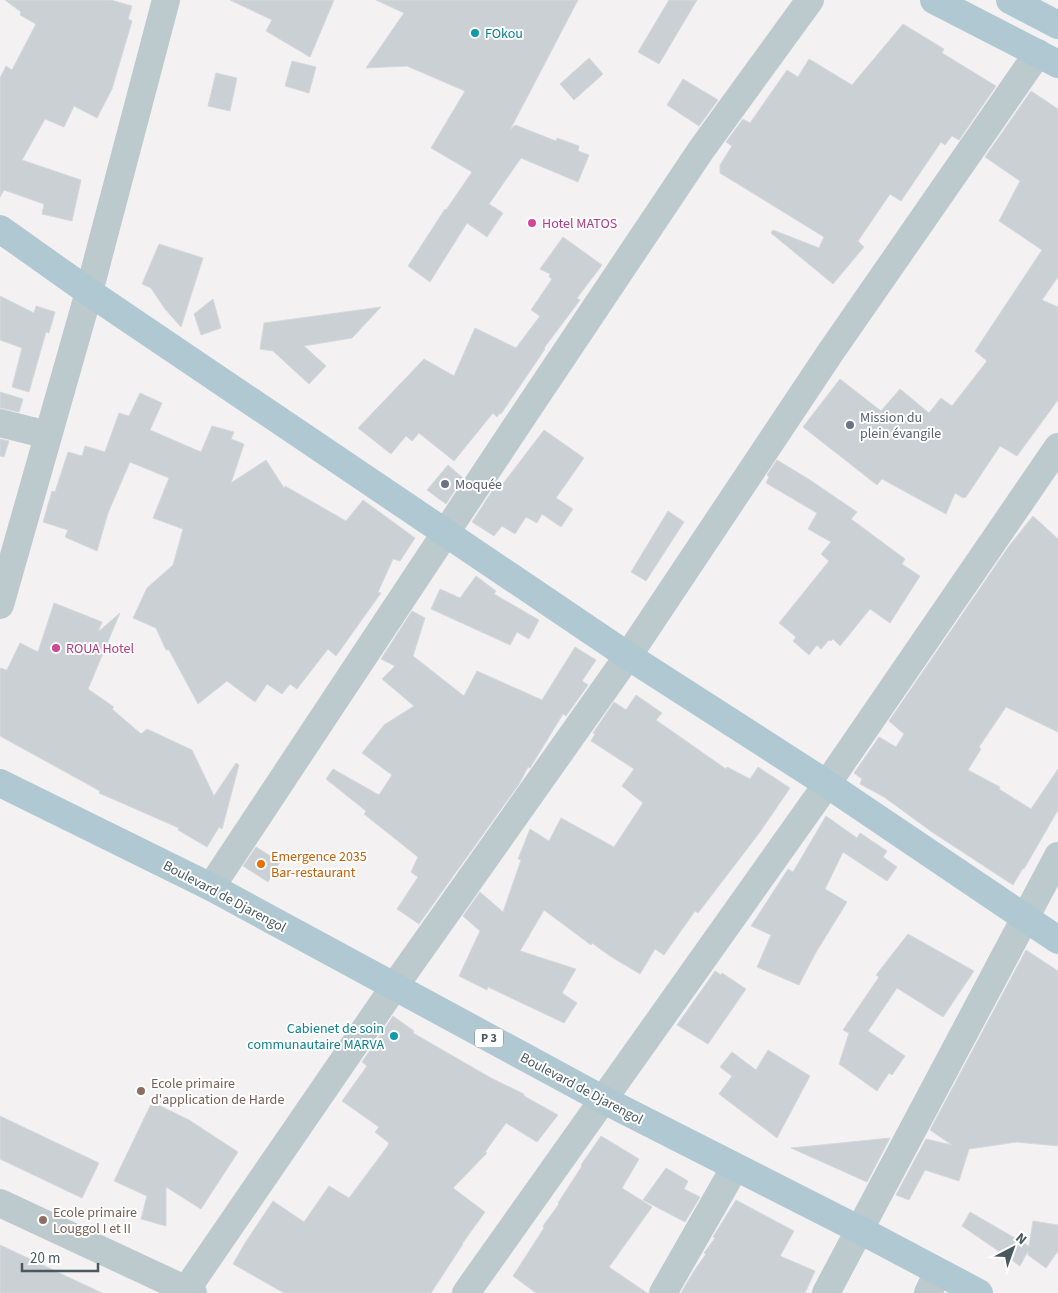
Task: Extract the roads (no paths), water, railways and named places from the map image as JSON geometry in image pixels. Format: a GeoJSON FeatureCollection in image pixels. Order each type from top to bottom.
{"type":"FeatureCollection","features":[{"type":"Feature","properties":{"kind":"main road"},"geometry":{"type":"LineString","coordinates":[[934,0],[1048,58]]}},
{"type":"Feature","properties":{"kind":"main road"},"geometry":{"type":"LineString","coordinates":[[1010,0],[1058,25]]}},
{"type":"Feature","properties":{"kind":"main road"},"geometry":{"type":"LineString","coordinates":[[0,229],[89,292],[628,656],[827,784],[1058,940]]}},
{"type":"Feature","properties":{"kind":"main road","name":"Boulevard de Djarengol"},"geometry":{"type":"LineString","coordinates":[[0,782],[211,887],[604,1100],[860,1230],[933,1283],[979,1293]]}},
{"type":"Feature","properties":{"kind":"street"},"geometry":{"type":"LineString","coordinates":[[0,604],[89,292],[166,0]]}},
{"type":"Feature","properties":{"kind":"street"},"geometry":{"type":"LineString","coordinates":[[211,887],[701,150],[810,0]]}},
{"type":"Feature","properties":{"kind":"street"},"geometry":{"type":"LineString","coordinates":[[0,1203],[187,1292],[394,987],[628,656],[830,353],[1048,58]]}},
{"type":"Feature","properties":{"kind":"street"},"geometry":{"type":"LineString","coordinates":[[0,423],[48,435]]}},
{"type":"Feature","properties":{"kind":"street"},"geometry":{"type":"LineString","coordinates":[[466,1293],[827,784],[1058,447]]}},
{"type":"Feature","properties":{"kind":"street"},"geometry":{"type":"LineString","coordinates":[[826,1293],[1058,856]]}},
{"type":"Feature","properties":{"kind":"street"},"geometry":{"type":"LineString","coordinates":[[663,1293],[735,1167]]}},
{"type":"Feature","properties":{"kind":"place","name":"FOkou"},"geometry":{"type":"Point","coordinates":[475,33]}},
{"type":"Feature","properties":{"kind":"place","name":"Hotel MATOS"},"geometry":{"type":"Point","coordinates":[532,223]}},
{"type":"Feature","properties":{"kind":"place","name":"Mission du plein évangile"},"geometry":{"type":"Point","coordinates":[850,425]}},
{"type":"Feature","properties":{"kind":"place","name":"Moquée"},"geometry":{"type":"Point","coordinates":[445,484]}},
{"type":"Feature","properties":{"kind":"place","name":"ROUA Hotel"},"geometry":{"type":"Point","coordinates":[56,648]}},
{"type":"Feature","properties":{"kind":"place","name":"Emergence 2035 Bar-restaurant"},"geometry":{"type":"Point","coordinates":[261,864]}},
{"type":"Feature","properties":{"kind":"place","name":"Cabienet de soin communautaire MARVA"},"geometry":{"type":"Point","coordinates":[394,1036]}},
{"type":"Feature","properties":{"kind":"place","name":"Ecole primaire d'application de Harde"},"geometry":{"type":"Point","coordinates":[141,1091]}},
{"type":"Feature","properties":{"kind":"place","name":"Ecole primaire Louggol I et II"},"geometry":{"type":"Point","coordinates":[43,1220]}}]}
